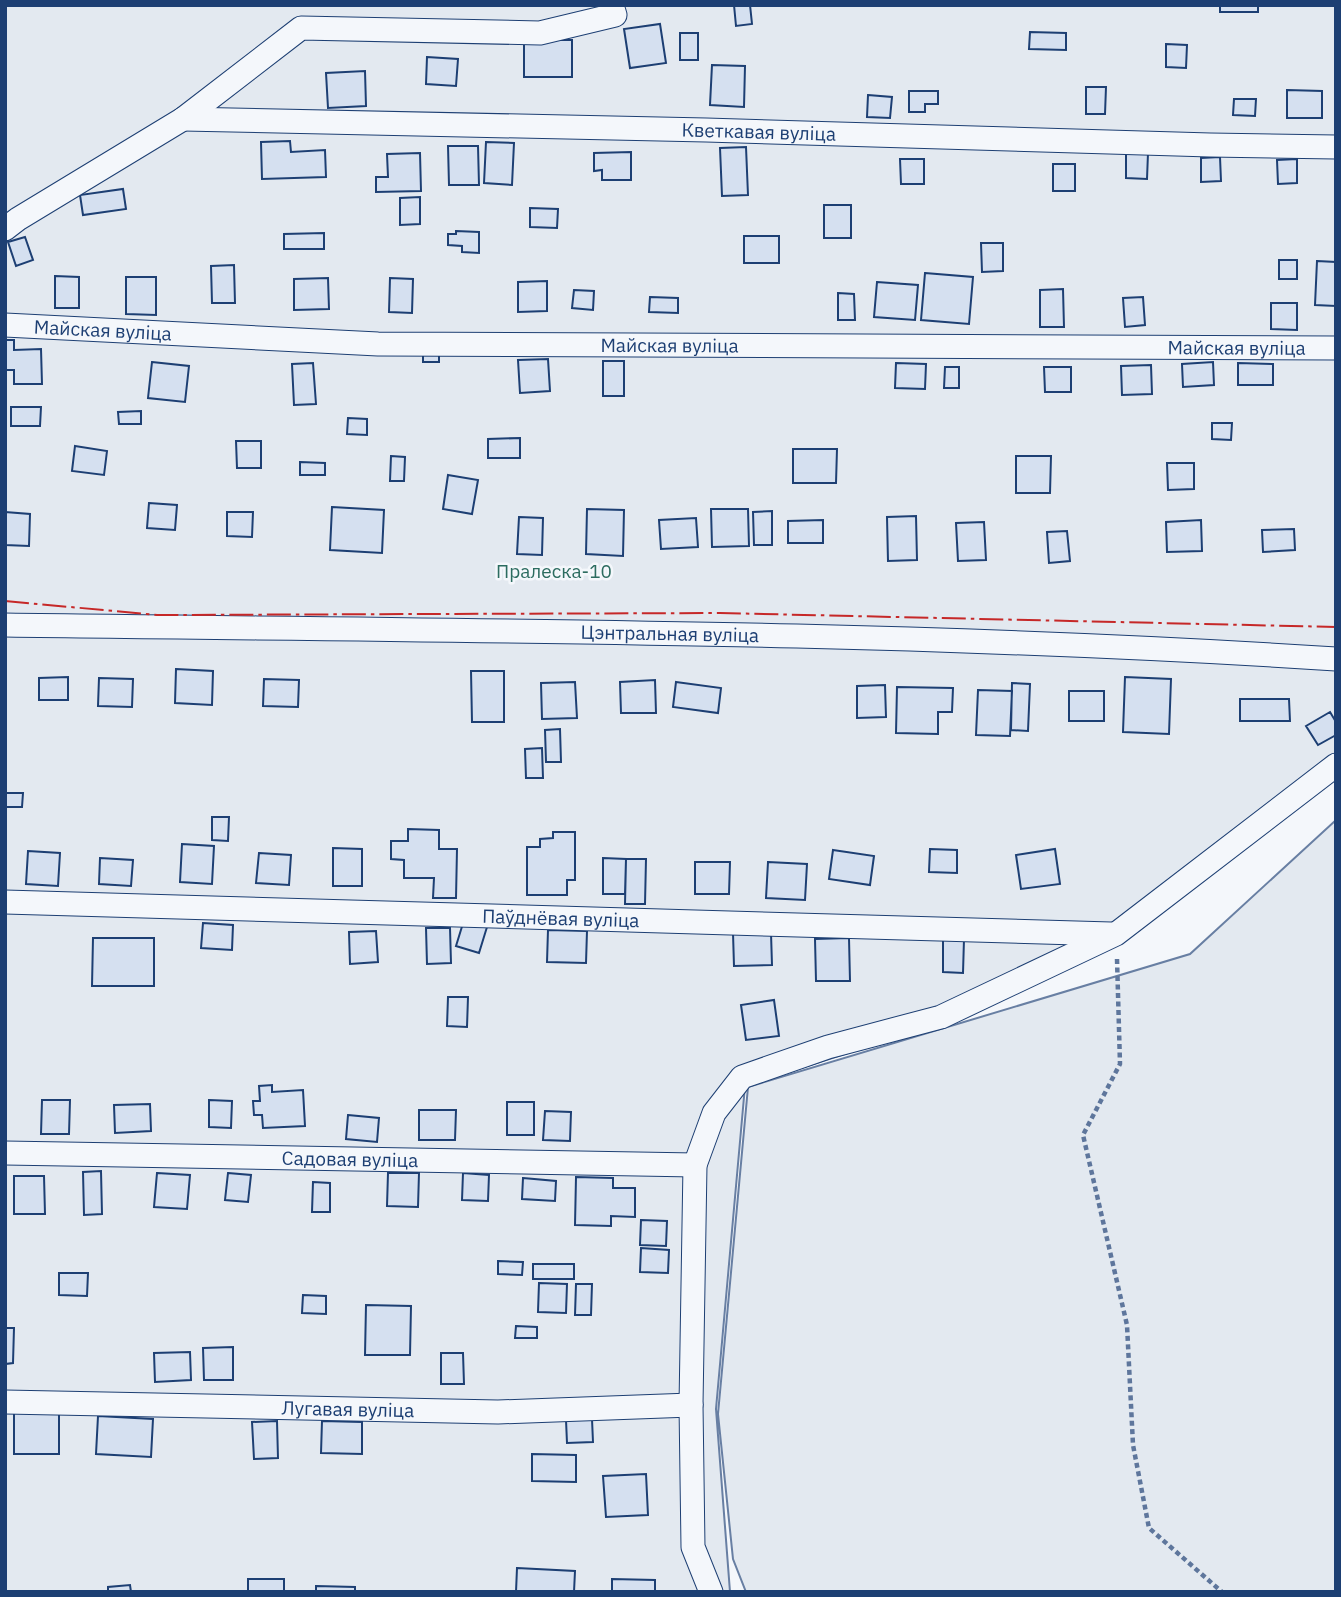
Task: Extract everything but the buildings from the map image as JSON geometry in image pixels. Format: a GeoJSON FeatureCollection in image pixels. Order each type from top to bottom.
{"type":"FeatureCollection","features":[{"type":"Feature","properties":{"kind":"street"},"geometry":{"type":"LineString","coordinates":[[5,229],[183,119],[301,28],[540,33],[615,15],[612,5]]}},
{"type":"Feature","properties":{"kind":"street","name":"Кветкавая вуліца"},"geometry":{"type":"LineString","coordinates":[[183,119],[1336,147]]}},
{"type":"Feature","properties":{"kind":"street","name":"Майская вуліца"},"geometry":{"type":"LineString","coordinates":[[5,325],[378,344],[1336,348]]}},
{"type":"Feature","properties":{"kind":"street","name":"Цэнтральная вуліца"},"geometry":{"type":"LineString","coordinates":[[5,625],[891,637],[1154,647],[1336,659]]}},
{"type":"Feature","properties":{"kind":"street"},"geometry":{"type":"LineString","coordinates":[[711,1592],[693,1547],[691,1405],[695,1165],[714,1114],[742,1077],[828,1047],[941,1017],[1116,934],[1336,765]]}},
{"type":"Feature","properties":{"kind":"street","name":"Паўднёвая вуліца"},"geometry":{"type":"LineString","coordinates":[[5,902],[1116,934]]}},
{"type":"Feature","properties":{"kind":"street","name":"Садовая вуліца"},"geometry":{"type":"LineString","coordinates":[[5,1153],[695,1165]]}},
{"type":"Feature","properties":{"kind":"street","name":"Лугавая вуліца"},"geometry":{"type":"LineString","coordinates":[[5,1402],[498,1412],[691,1405]]}},
{"type":"Feature","properties":{"kind":"path"},"geometry":{"type":"LineString","coordinates":[[1116,934],[1120,1064],[1083,1135],[1127,1325],[1133,1445],[1149,1528],[1222,1592]]}},
{"type":"Feature","properties":{"kind":"green space","name":"Пралеска-10"},"geometry":{"type":"Polygon","coordinates":[[[5,5],[1336,5],[1336,774],[1128,938],[942,1023],[745,1086],[716,1409],[730,1592],[5,1592],[5,5]]]}},
{"type":"Feature","properties":{"kind":"green space"},"geometry":{"type":"Polygon","coordinates":[[[1336,820],[1336,1592],[746,1592],[733,1559],[718,1414],[748,1087],[1190,954],[1336,820]]]}},
{"type":"Feature","properties":{"kind":"power"},"geometry":{"type":"LineString","coordinates":[[5,601],[157,615],[720,613],[1336,627]]}}]}
